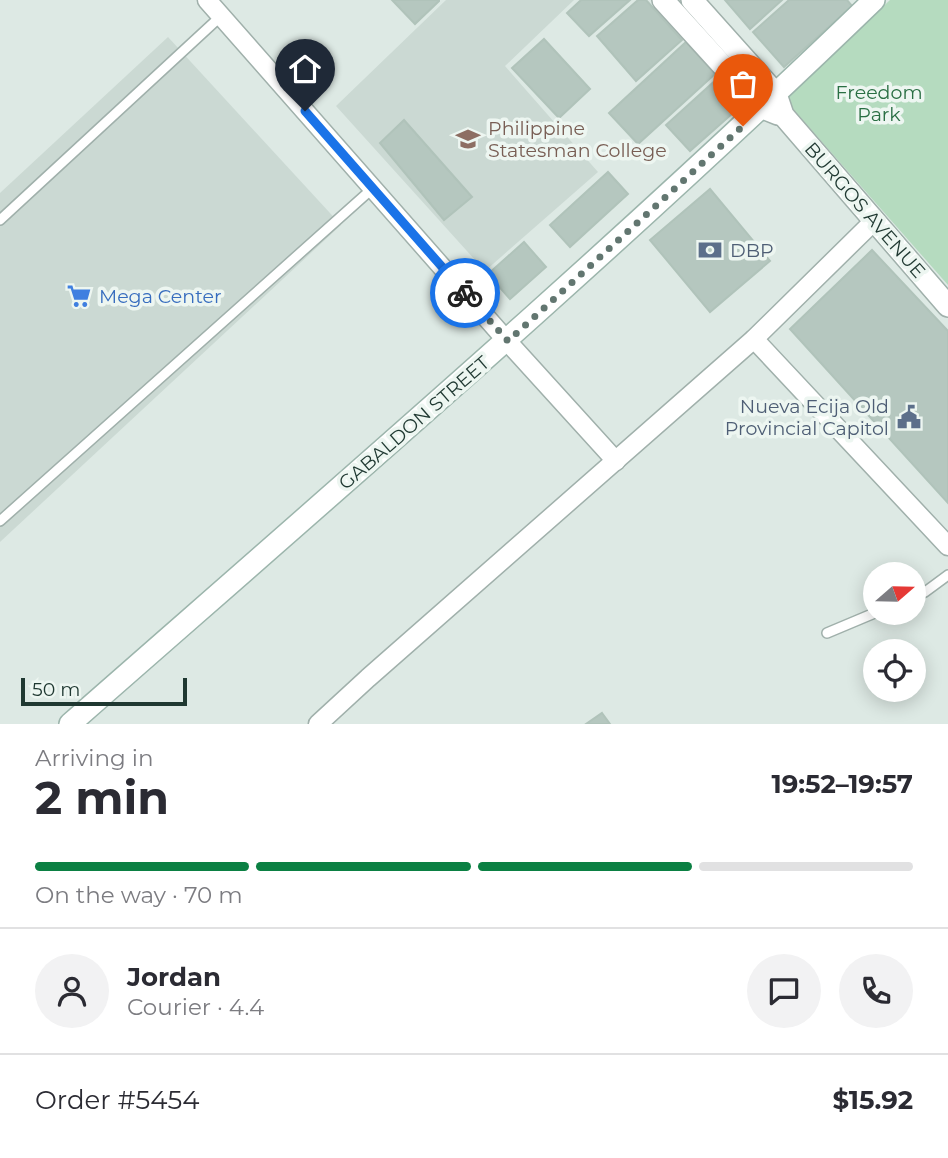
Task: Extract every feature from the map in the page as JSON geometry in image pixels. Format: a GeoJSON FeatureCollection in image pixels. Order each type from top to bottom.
{"type":"FeatureCollection","features":[{"type":"Feature","properties":{"kind":"main road","name":"BURGOS AVENUE"},"geometry":{"type":"LineString","coordinates":[[663,0],[783,116],[948,306]]}},
{"type":"Feature","properties":{"kind":"main road","name":"BURGOS AVENUE"},"geometry":{"type":"LineString","coordinates":[[692,0],[769,101]]}},
{"type":"Feature","properties":{"kind":"main road","name":"GABALDON STREET"},"geometry":{"type":"LineString","coordinates":[[70,724],[508,341],[769,101],[874,0]]}},
{"type":"Feature","properties":{"kind":"street"},"geometry":{"type":"LineString","coordinates":[[207,0],[616,461]]}},
{"type":"Feature","properties":{"kind":"street"},"geometry":{"type":"LineString","coordinates":[[318,724],[754,339],[874,221]]}},
{"type":"Feature","properties":{"kind":"street"},"geometry":{"type":"LineString","coordinates":[[754,339],[948,546]]}},
{"type":"Feature","properties":{"kind":"lane"},"geometry":{"type":"LineString","coordinates":[[0,219],[221,16]]}},
{"type":"Feature","properties":{"kind":"lane"},"geometry":{"type":"LineString","coordinates":[[0,521],[373,188]]}},
{"type":"Feature","properties":{"kind":"lane"},"geometry":{"type":"LineString","coordinates":[[926,591],[948,575]]}},
{"type":"Feature","properties":{"kind":"lane"},"geometry":{"type":"LineString","coordinates":[[827,633],[863,618]]}},
{"type":"Feature","properties":{"kind":"shaded area","name":"Philippine Statesman College"},"geometry":{"type":"Polygon","coordinates":[[[446,0],[574,0],[505,66],[598,172],[485,271],[336,106],[446,0]]]}},
{"type":"Feature","properties":{"kind":"shaded area"},"geometry":{"type":"Polygon","coordinates":[[[168,37],[341,225],[0,542],[0,193],[168,37]]]}},
{"type":"Feature","properties":{"kind":"green space","name":"Freedom Park"},"geometry":{"type":"Polygon","coordinates":[[[890,0],[948,0],[948,285],[785,100],[890,0]]]}},
{"type":"Feature","properties":{"kind":"building"},"geometry":{"type":"Polygon","coordinates":[[[392,0],[439,0],[439,1],[415,24],[392,0]]]}},
{"type":"Feature","properties":{"kind":"building"},"geometry":{"type":"Polygon","coordinates":[[[581,0],[630,0],[589,36],[567,13],[581,0]]]}},
{"type":"Feature","properties":{"kind":"building"},"geometry":{"type":"Polygon","coordinates":[[[638,0],[646,0],[682,40],[636,81],[597,36],[638,0]]]}},
{"type":"Feature","properties":{"kind":"building"},"geometry":{"type":"Polygon","coordinates":[[[725,0],[782,0],[750,29],[725,0]]]}},
{"type":"Feature","properties":{"kind":"building"},"geometry":{"type":"Polygon","coordinates":[[[789,0],[847,0],[852,6],[784,67],[753,32],[789,0]]]}},
{"type":"Feature","properties":{"kind":"building"},"geometry":{"type":"Polygon","coordinates":[[[544,39],[590,89],[559,118],[512,68],[544,39]]]}},
{"type":"Feature","properties":{"kind":"building"},"geometry":{"type":"Polygon","coordinates":[[[686,42],[715,74],[638,144],[609,113],[686,42]]]}},
{"type":"Feature","properties":{"kind":"building"},"geometry":{"type":"Polygon","coordinates":[[[718,78],[742,105],[690,151],[666,125],[718,78]]]}},
{"type":"Feature","properties":{"kind":"building"},"geometry":{"type":"Polygon","coordinates":[[[404,120],[472,197],[444,220],[380,143],[404,120]]]}},
{"type":"Feature","properties":{"kind":"building"},"geometry":{"type":"Polygon","coordinates":[[[608,172],[628,194],[570,247],[550,225],[608,172]]]}},
{"type":"Feature","properties":{"kind":"building","name":"DBP"},"geometry":{"type":"Polygon","coordinates":[[[710,189],[770,261],[710,312],[650,240],[710,189]]]}},
{"type":"Feature","properties":{"kind":"building"},"geometry":{"type":"Polygon","coordinates":[[[524,242],[546,267],[510,299],[488,274],[524,242]]]}},
{"type":"Feature","properties":{"kind":"building","name":"Nueva Ecija Old Provincial Capitol"},"geometry":{"type":"Polygon","coordinates":[[[872,250],[948,331],[948,503],[790,329],[872,250]]]}},
{"type":"Feature","properties":{"kind":"building"},"geometry":{"type":"Polygon","coordinates":[[[602,713],[610,724],[586,724],[602,713]]]}},
{"type":"Feature","properties":{"kind":"way so far"},"geometry":{"type":"LineString","coordinates":[[465,293],[508,341],[743,126]]}},
{"type":"Feature","properties":{"kind":"place","name":"Philippine Statesman College"},"geometry":{"type":"Point","coordinates":[468,139]}},
{"type":"Feature","properties":{"kind":"place","name":"DBP"},"geometry":{"type":"Point","coordinates":[710,250]}},
{"type":"Feature","properties":{"kind":"place","name":"Mega Center"},"geometry":{"type":"Point","coordinates":[79,296]}},
{"type":"Feature","properties":{"kind":"place","name":"Nueva Ecija Old Provincial Capitol"},"geometry":{"type":"Point","coordinates":[909,417]}},
{"type":"Feature","properties":{"kind":"route"},"geometry":{"type":"LineString","coordinates":[[305,111],[465,293]]}}]}
